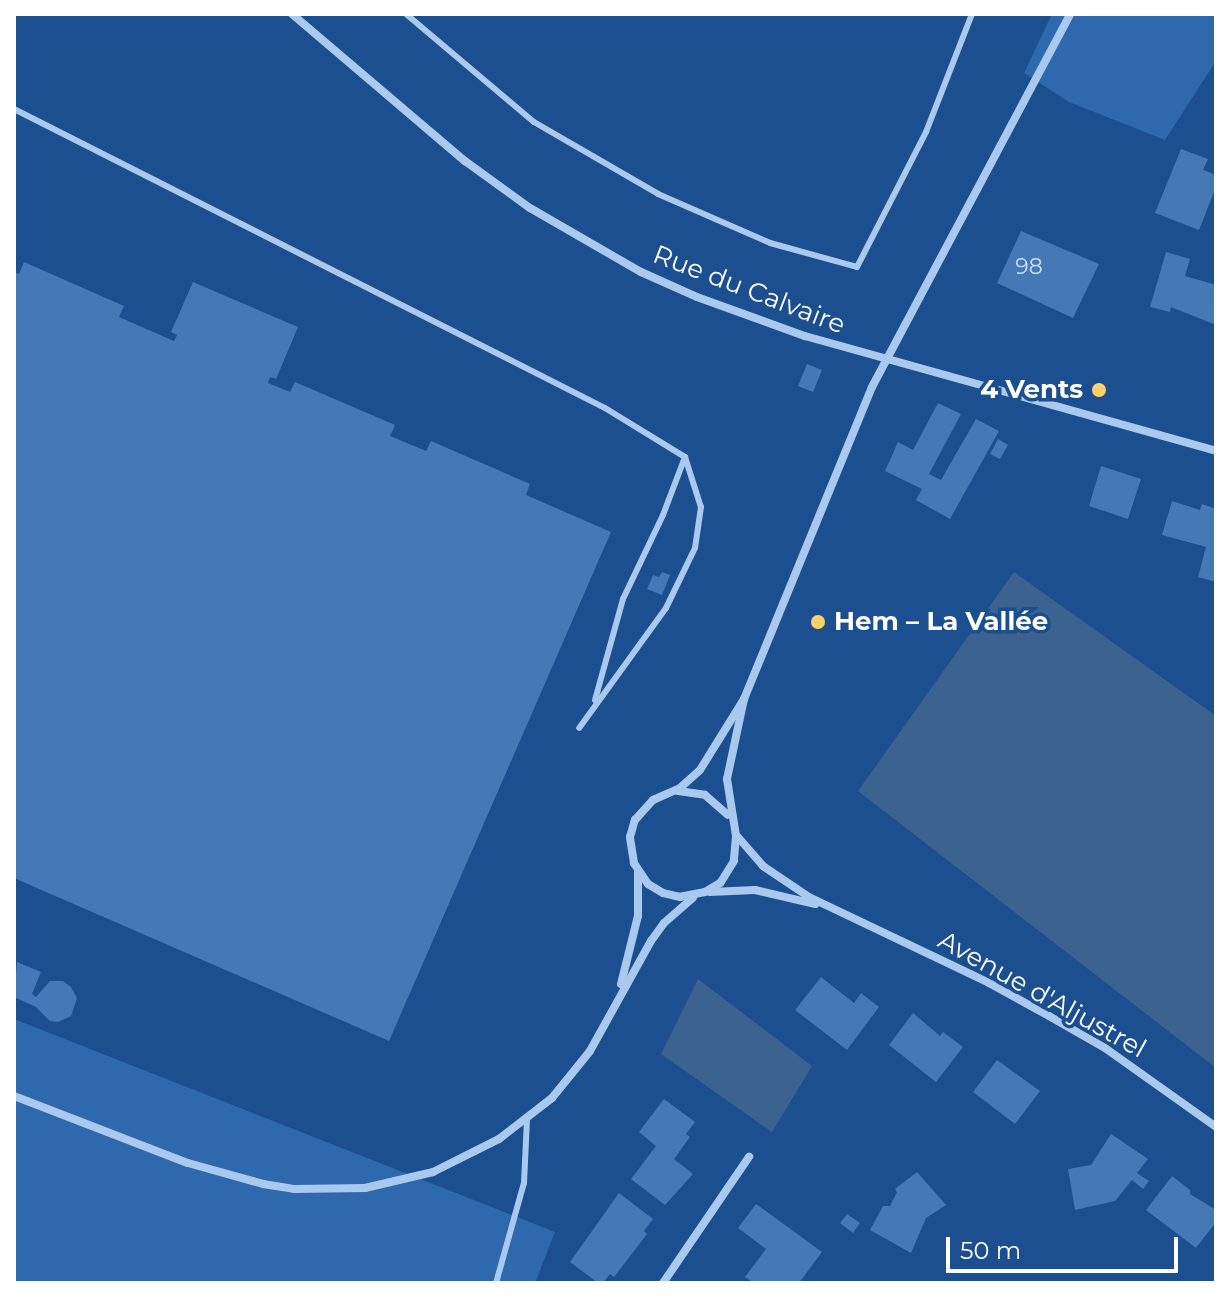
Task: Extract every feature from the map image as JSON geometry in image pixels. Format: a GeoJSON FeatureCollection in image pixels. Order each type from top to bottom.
{"type":"FeatureCollection","features":[{"type":"Feature","properties":{"kind":"street","name":"Rue du Calvaire"},"geometry":{"type":"LineString","coordinates":[[292,14],[465,161],[530,208],[590,244],[697,297],[775,327],[886,360],[1216,451]]}},
{"type":"Feature","properties":{"kind":"street"},"geometry":{"type":"LineString","coordinates":[[618,996],[638,918],[638,871],[630,846],[635,820],[653,800],[680,788],[700,770],[744,699],[853,431],[886,360],[1070,14]]}},
{"type":"Feature","properties":{"kind":"street"},"geometry":{"type":"LineString","coordinates":[[14,1096],[188,1163],[226,1175],[294,1189],[365,1188],[433,1172],[499,1139],[527,1120],[575,1073],[664,923],[701,893],[720,883],[730,869],[736,836],[727,779],[744,699]]}},
{"type":"Feature","properties":{"kind":"street"},"geometry":{"type":"LineString","coordinates":[[669,792],[687,791],[705,795],[720,804],[731,818]]}},
{"type":"Feature","properties":{"kind":"street","name":"Avenue d'Aljustrel"},"geometry":{"type":"LineString","coordinates":[[736,836],[763,866],[840,913],[942,959],[1049,1016],[1105,1048],[1216,1127]]}},
{"type":"Feature","properties":{"kind":"street"},"geometry":{"type":"LineString","coordinates":[[638,871],[648,884],[663,893],[680,897],[701,893]]}},
{"type":"Feature","properties":{"kind":"street","name":"Avenue d'Aljustrel"},"geometry":{"type":"LineString","coordinates":[[701,893],[755,890],[840,913]]}},
{"type":"Feature","properties":{"kind":"street"},"geometry":{"type":"LineString","coordinates":[[663,1283],[749,1157]]}},
{"type":"Feature","properties":{"kind":"lane"},"geometry":{"type":"LineString","coordinates":[[406,14],[534,122],[658,194],[770,243],[857,267],[926,132],[972,14]]}},
{"type":"Feature","properties":{"kind":"lane"},"geometry":{"type":"LineString","coordinates":[[14,109],[605,408],[685,457],[701,507],[695,548],[666,608],[579,728]]}},
{"type":"Feature","properties":{"kind":"lane"},"geometry":{"type":"LineString","coordinates":[[594,704],[623,599],[663,515],[685,457]]}},
{"type":"Feature","properties":{"kind":"lane"},"geometry":{"type":"LineString","coordinates":[[496,1283],[524,1183],[527,1120]]}},
{"type":"Feature","properties":{"kind":"shaded area"},"geometry":{"type":"Polygon","coordinates":[[[1052,14],[1216,14],[1216,61],[1165,140],[1069,102],[1024,73],[1052,14]]]}},
{"type":"Feature","properties":{"kind":"shaded area"},"geometry":{"type":"Polygon","coordinates":[[[1014,572],[1216,716],[1216,1068],[858,791],[1014,572]]]}},
{"type":"Feature","properties":{"kind":"shaded area"},"geometry":{"type":"Polygon","coordinates":[[[698,979],[812,1066],[772,1132],[661,1054],[698,979]]]}},
{"type":"Feature","properties":{"kind":"shaded area"},"geometry":{"type":"Polygon","coordinates":[[[14,1019],[555,1232],[535,1283],[14,1283],[14,1019]]]}},
{"type":"Feature","properties":{"kind":"building"},"geometry":{"type":"Polygon","coordinates":[[[1181,149],[1208,159],[1203,170],[1216,175],[1216,187],[1199,230],[1155,213],[1181,149]]]}},
{"type":"Feature","properties":{"kind":"building"},"geometry":{"type":"Polygon","coordinates":[[[1021,231],[1099,264],[1073,318],[997,283],[1021,231]]]}},
{"type":"Feature","properties":{"kind":"building"},"geometry":{"type":"Polygon","coordinates":[[[1166,252],[1190,259],[1185,276],[1216,285],[1216,325],[1171,307],[1170,312],[1150,307],[1166,252]]]}},
{"type":"Feature","properties":{"kind":"building"},"geometry":{"type":"Polygon","coordinates":[[[24,262],[124,306],[119,317],[174,341],[177,335],[171,332],[193,282],[298,327],[276,379],[270,377],[268,383],[290,392],[295,382],[395,425],[390,436],[426,451],[431,441],[530,484],[526,495],[611,532],[389,1041],[14,878],[14,272],[19,274],[24,262]]]}},
{"type":"Feature","properties":{"kind":"building"},"geometry":{"type":"Polygon","coordinates":[[[807,364],[822,370],[813,392],[798,386],[807,364]]]}},
{"type":"Feature","properties":{"kind":"building"},"geometry":{"type":"Polygon","coordinates":[[[938,403],[961,414],[929,474],[941,480],[976,419],[999,431],[950,519],[916,500],[922,489],[885,471],[898,442],[913,450],[938,403]]]}},
{"type":"Feature","properties":{"kind":"building"},"geometry":{"type":"Polygon","coordinates":[[[998,439],[1008,445],[1000,459],[990,454],[998,439]]]}},
{"type":"Feature","properties":{"kind":"building"},"geometry":{"type":"Polygon","coordinates":[[[1101,466],[1141,479],[1128,519],[1089,506],[1101,466]]]}},
{"type":"Feature","properties":{"kind":"building"},"geometry":{"type":"Polygon","coordinates":[[[1172,501],[1200,510],[1202,504],[1216,509],[1216,582],[1198,577],[1206,547],[1162,535],[1172,501]]]}},
{"type":"Feature","properties":{"kind":"building"},"geometry":{"type":"Polygon","coordinates":[[[662,572],[670,575],[662,595],[647,589],[653,575],[659,577],[662,572]]]}},
{"type":"Feature","properties":{"kind":"building"},"geometry":{"type":"Polygon","coordinates":[[[17,962],[41,972],[32,994],[36,997],[50,981],[63,981],[71,987],[77,998],[71,1016],[58,1022],[50,1021],[36,1007],[14,997],[17,962]]]}},
{"type":"Feature","properties":{"kind":"building"},"geometry":{"type":"Polygon","coordinates":[[[821,977],[854,1003],[861,993],[879,1007],[847,1050],[795,1010],[821,977]]]}},
{"type":"Feature","properties":{"kind":"building"},"geometry":{"type":"Polygon","coordinates":[[[913,1013],[940,1036],[943,1032],[963,1047],[936,1082],[889,1045],[913,1013]]]}},
{"type":"Feature","properties":{"kind":"building"},"geometry":{"type":"Polygon","coordinates":[[[997,1060],[1040,1091],[1015,1124],[973,1092],[997,1060]]]}},
{"type":"Feature","properties":{"kind":"building"},"geometry":{"type":"Polygon","coordinates":[[[664,1099],[695,1122],[686,1134],[690,1137],[674,1159],[693,1174],[665,1205],[631,1179],[656,1146],[639,1132],[664,1099]]]}},
{"type":"Feature","properties":{"kind":"building"},"geometry":{"type":"Polygon","coordinates":[[[1111,1134],[1148,1159],[1137,1173],[1149,1181],[1143,1189],[1132,1180],[1115,1201],[1075,1210],[1068,1169],[1091,1165],[1111,1134]]]}},
{"type":"Feature","properties":{"kind":"building"},"geometry":{"type":"Polygon","coordinates":[[[917,1172],[946,1205],[926,1218],[911,1253],[870,1230],[883,1206],[890,1206],[897,1192],[895,1189],[917,1172]]]}},
{"type":"Feature","properties":{"kind":"building"},"geometry":{"type":"Polygon","coordinates":[[[1172,1176],[1190,1190],[1190,1194],[1216,1210],[1216,1222],[1196,1248],[1146,1210],[1172,1176]]]}},
{"type":"Feature","properties":{"kind":"building"},"geometry":{"type":"Polygon","coordinates":[[[619,1193],[653,1219],[644,1231],[647,1234],[614,1277],[610,1274],[603,1283],[598,1283],[570,1262],[619,1193]]]}},
{"type":"Feature","properties":{"kind":"building"},"geometry":{"type":"Polygon","coordinates":[[[756,1204],[822,1252],[799,1283],[754,1283],[745,1277],[766,1249],[738,1228],[756,1204]]]}},
{"type":"Feature","properties":{"kind":"building"},"geometry":{"type":"Polygon","coordinates":[[[847,1214],[860,1223],[853,1233],[840,1223],[847,1214]]]}},
{"type":"Feature","properties":{"kind":"place","name":"4 Vents"},"geometry":{"type":"Point","coordinates":[1099,390]}},
{"type":"Feature","properties":{"kind":"place","name":"Hem – La Vallée"},"geometry":{"type":"Point","coordinates":[818,622]}}]}
